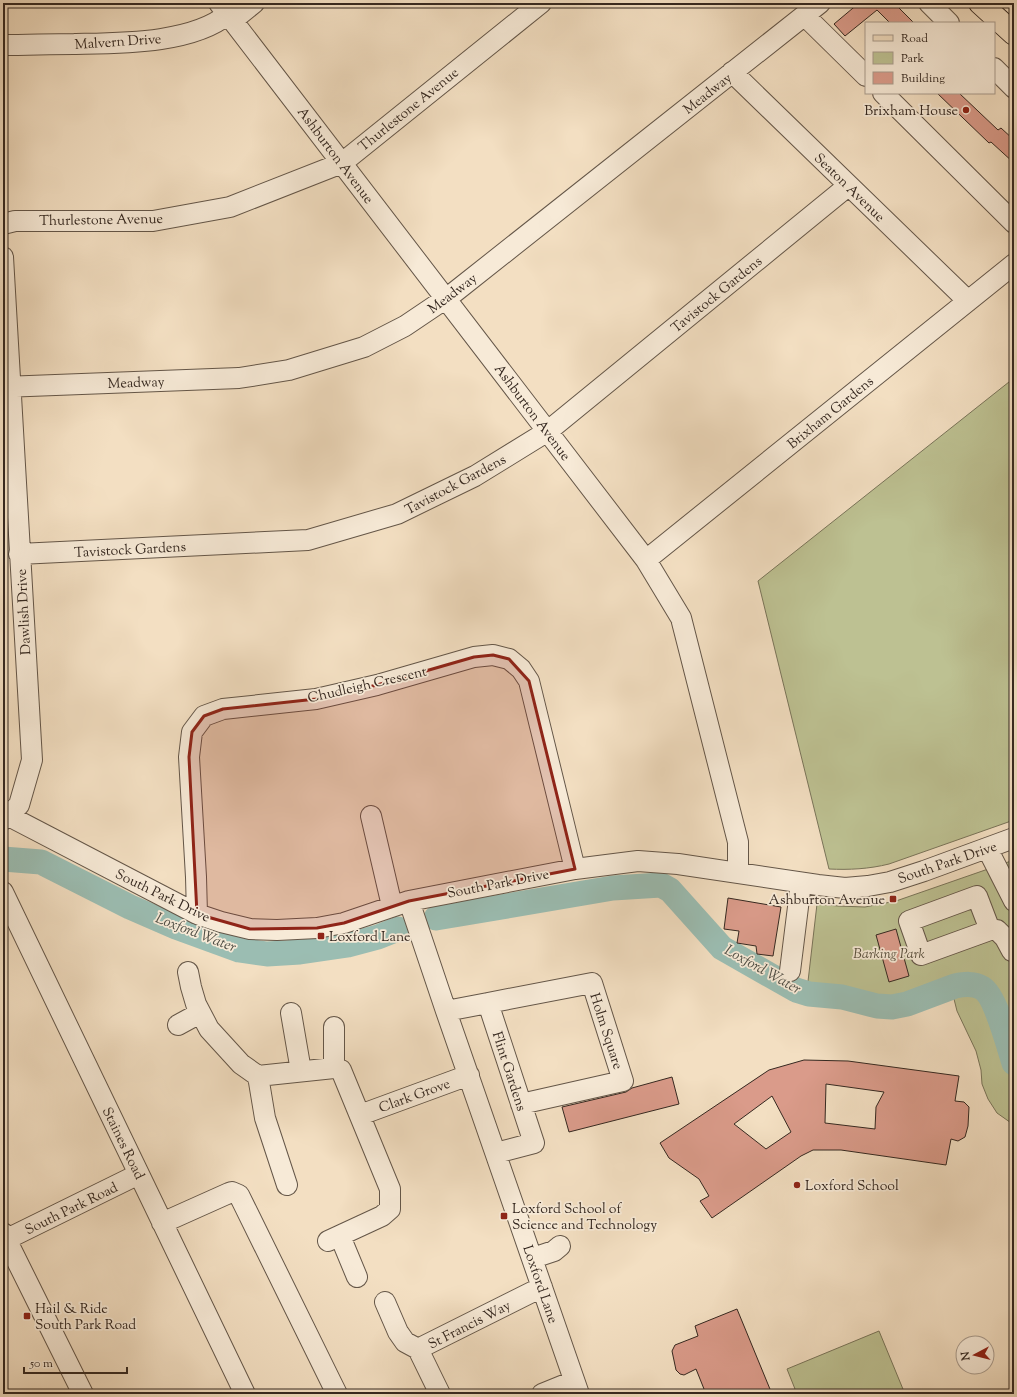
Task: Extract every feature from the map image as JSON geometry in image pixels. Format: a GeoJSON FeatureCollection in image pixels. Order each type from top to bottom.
{"type":"FeatureCollection","features":[{"type":"Feature","properties":{"kind":"main road"},"geometry":{"type":"LineString","coordinates":[[980,3],[1014,34]]}},
{"type":"Feature","properties":{"kind":"street","name":"Malvern Drive"},"geometry":{"type":"LineString","coordinates":[[3,45],[105,44],[174,37],[196,31],[220,20],[227,12],[254,3]]}},
{"type":"Feature","properties":{"kind":"street","name":"Thurlestone Avenue"},"geometry":{"type":"LineString","coordinates":[[3,224],[15,221],[153,220],[230,207],[342,163],[541,3]]}},
{"type":"Feature","properties":{"kind":"street","name":"Meadway"},"geometry":{"type":"LineString","coordinates":[[7,387],[239,378],[289,370],[364,347],[405,326],[446,298],[820,3]]}},
{"type":"Feature","properties":{"kind":"street"},"geometry":{"type":"LineString","coordinates":[[929,3],[948,22]]}},
{"type":"Feature","properties":{"kind":"street","name":"Ashburton Avenue"},"geometry":{"type":"LineString","coordinates":[[227,12],[646,560],[681,618],[738,842],[738,872]]}},
{"type":"Feature","properties":{"kind":"street"},"geometry":{"type":"LineString","coordinates":[[805,16],[865,75]]}},
{"type":"Feature","properties":{"kind":"street"},"geometry":{"type":"LineString","coordinates":[[995,69],[1014,88]]}},
{"type":"Feature","properties":{"kind":"street","name":"Seaton Avenue"},"geometry":{"type":"LineString","coordinates":[[732,72],[968,302]]}},
{"type":"Feature","properties":{"kind":"street"},"geometry":{"type":"LineString","coordinates":[[884,94],[1014,223]]}},
{"type":"Feature","properties":{"kind":"street","name":"Tavistock Gardens"},"geometry":{"type":"LineString","coordinates":[[19,554],[308,540],[397,514],[475,476],[548,431],[848,186]]}},
{"type":"Feature","properties":{"kind":"street","name":"Dawlish Drive"},"geometry":{"type":"LineString","coordinates":[[3,257],[7,387],[32,760],[19,804],[4,816]]}},
{"type":"Feature","properties":{"kind":"street","name":"Brixham Gardens"},"geometry":{"type":"LineString","coordinates":[[646,560],[1014,264]]}},
{"type":"Feature","properties":{"kind":"street","name":"Chudleigh Crescent"},"geometry":{"type":"LineString","coordinates":[[196,914],[196,877],[189,757],[192,732],[204,716],[223,709],[316,699],[377,685],[474,657],[493,655],[508,659],[521,669],[529,681],[575,869]]}},
{"type":"Feature","properties":{"kind":"street","name":"South Park Drive"},"geometry":{"type":"LineString","coordinates":[[4,816],[196,914],[250,929],[277,930],[317,928],[344,923],[401,904],[575,869],[638,861],[678,864],[738,872],[801,883],[844,888],[868,886],[890,882],[924,872],[1014,838]]}},
{"type":"Feature","properties":{"kind":"street","name":"Loxford Lane"},"geometry":{"type":"LineString","coordinates":[[371,816],[401,904],[416,925],[533,1258],[576,1387]]}},
{"type":"Feature","properties":{"kind":"street"},"geometry":{"type":"LineString","coordinates":[[987,848],[1014,902]]}},
{"type":"Feature","properties":{"kind":"street"},"geometry":{"type":"LineString","coordinates":[[790,971],[801,883]]}},
{"type":"Feature","properties":{"kind":"street","name":"Staines Road"},"geometry":{"type":"LineString","coordinates":[[3,892],[245,1394]]}},
{"type":"Feature","properties":{"kind":"street"},"geometry":{"type":"LineString","coordinates":[[990,930],[997,930],[1005,938],[1013,953]]}},
{"type":"Feature","properties":{"kind":"street"},"geometry":{"type":"LineString","coordinates":[[188,972],[190,987],[196,1004],[209,1029],[241,1064],[258,1076],[334,1068],[342,1070],[390,1189],[390,1209],[382,1216],[334,1239],[357,1277]]}},
{"type":"Feature","properties":{"kind":"street","name":"Holm Square"},"geometry":{"type":"LineString","coordinates":[[488,1003],[592,983],[623,1081],[521,1104]]}},
{"type":"Feature","properties":{"kind":"street"},"geometry":{"type":"LineString","coordinates":[[446,1011],[488,1003]]}},
{"type":"Feature","properties":{"kind":"street","name":"Flint Gardens"},"geometry":{"type":"LineString","coordinates":[[488,1003],[534,1143],[496,1153]]}},
{"type":"Feature","properties":{"kind":"street"},"geometry":{"type":"LineString","coordinates":[[178,1025],[200,1013]]}},
{"type":"Feature","properties":{"kind":"street"},"geometry":{"type":"LineString","coordinates":[[291,1013],[301,1071]]}},
{"type":"Feature","properties":{"kind":"street"},"geometry":{"type":"LineString","coordinates":[[334,1027],[334,1068]]}},
{"type":"Feature","properties":{"kind":"street"},"geometry":{"type":"LineString","coordinates":[[258,1076],[265,1118],[287,1185]]}},
{"type":"Feature","properties":{"kind":"street","name":"Clark Grove"},"geometry":{"type":"LineString","coordinates":[[360,1115],[469,1076]]}},
{"type":"Feature","properties":{"kind":"street","name":"South Park Road"},"geometry":{"type":"LineString","coordinates":[[4,1238],[139,1174]]}},
{"type":"Feature","properties":{"kind":"street"},"geometry":{"type":"LineString","coordinates":[[162,1223],[228,1193],[232,1192],[239,1195],[338,1394]]}},
{"type":"Feature","properties":{"kind":"street"},"geometry":{"type":"LineString","coordinates":[[4,1238],[84,1394]]}},
{"type":"Feature","properties":{"kind":"street"},"geometry":{"type":"LineString","coordinates":[[533,1258],[554,1251],[560,1246]]}},
{"type":"Feature","properties":{"kind":"street","name":"St Francis Way"},"geometry":{"type":"LineString","coordinates":[[440,1394],[418,1349],[542,1287]]}},
{"type":"Feature","properties":{"kind":"street"},"geometry":{"type":"LineString","coordinates":[[385,1302],[398,1332],[405,1342],[418,1349]]}},
{"type":"Feature","properties":{"kind":"street"},"geometry":{"type":"LineString","coordinates":[[542,1394],[576,1387]]}},
{"type":"Feature","properties":{"kind":"highlighted area"},"geometry":{"type":"Polygon","coordinates":[[[493,655],[509,659],[529,681],[575,869],[409,901],[344,923],[317,928],[250,929],[197,914],[189,757],[192,732],[204,716],[223,709],[316,699],[377,685],[474,657],[493,655]]]}},
{"type":"Feature","properties":{"kind":"green space"},"geometry":{"type":"Polygon","coordinates":[[[1014,378],[1014,820],[889,864],[859,869],[829,869],[758,581],[1014,378]]]}},
{"type":"Feature","properties":{"kind":"green space","name":"Barking Park"},"geometry":{"type":"Polygon","coordinates":[[[1014,860],[1014,1051],[996,1000],[991,992],[978,982],[969,980],[958,982],[914,998],[891,1004],[866,1000],[841,993],[807,990],[817,904],[865,907],[896,901],[1014,860]]]}},
{"type":"Feature","properties":{"kind":"green space"},"geometry":{"type":"Polygon","coordinates":[[[970,991],[982,997],[986,1005],[1014,1085],[1014,1125],[997,1113],[988,1099],[982,1084],[981,1070],[976,1051],[957,1011],[953,995],[970,991]]]}},
{"type":"Feature","properties":{"kind":"green space"},"geometry":{"type":"Polygon","coordinates":[[[879,1331],[905,1394],[797,1394],[787,1369],[879,1331]]]}},
{"type":"Feature","properties":{"kind":"building"},"geometry":{"type":"Polygon","coordinates":[[[859,3],[894,3],[913,22],[889,22],[877,10],[845,36],[834,24],[859,3]]]}},
{"type":"Feature","properties":{"kind":"building","name":"Brixham House"},"geometry":{"type":"Polygon","coordinates":[[[938,94],[960,94],[998,130],[1001,128],[1014,140],[1014,163],[991,142],[989,143],[938,94]]]}},
{"type":"Feature","properties":{"kind":"building"},"geometry":{"type":"Polygon","coordinates":[[[728,898],[781,907],[773,956],[757,954],[756,946],[737,943],[739,931],[724,929],[728,898]]]}},
{"type":"Feature","properties":{"kind":"building"},"geometry":{"type":"Polygon","coordinates":[[[896,929],[909,976],[889,982],[876,935],[896,929]]]}},
{"type":"Feature","properties":{"kind":"building"},"geometry":{"type":"Polygon","coordinates":[[[804,1060],[848,1061],[959,1076],[955,1101],[964,1102],[969,1107],[968,1126],[965,1137],[958,1141],[951,1139],[946,1165],[841,1150],[813,1150],[801,1156],[712,1218],[700,1201],[709,1196],[699,1179],[669,1158],[660,1143],[769,1070],[804,1060]],[[826,1084],[825,1123],[875,1129],[876,1107],[884,1092],[826,1084]],[[772,1096],[734,1124],[766,1149],[791,1132],[772,1096]]]}},
{"type":"Feature","properties":{"kind":"building"},"geometry":{"type":"Polygon","coordinates":[[[672,1077],[679,1104],[569,1132],[562,1107],[626,1092],[632,1088],[672,1077]]]}},
{"type":"Feature","properties":{"kind":"building"},"geometry":{"type":"Polygon","coordinates":[[[737,1309],[772,1394],[706,1394],[696,1369],[684,1375],[680,1374],[676,1370],[672,1351],[675,1345],[698,1336],[695,1326],[737,1309]]]}},
{"type":"Feature","properties":{"kind":"waterway","name":"Loxford Water"},"geometry":{"type":"LineString","coordinates":[[3,859],[41,862],[130,907],[176,927],[239,950],[267,954],[300,952],[348,945],[378,937],[398,929]]}},
{"type":"Feature","properties":{"kind":"waterway","name":"Loxford Water"},"geometry":{"type":"LineString","coordinates":[[436,918],[613,888],[661,885],[670,890],[722,948],[796,990],[809,994],[842,997],[877,1006],[892,1007],[907,1004],[955,986],[969,984],[979,986],[992,1000],[1014,1063]]}},
{"type":"Feature","properties":{"kind":"place","name":"Brixham House"},"geometry":{"type":"Point","coordinates":[966,110]}},
{"type":"Feature","properties":{"kind":"place","name":"Ashburton Avenue"},"geometry":{"type":"Point","coordinates":[893,899]}},
{"type":"Feature","properties":{"kind":"place","name":"Loxford Lane"},"geometry":{"type":"Point","coordinates":[321,936]}},
{"type":"Feature","properties":{"kind":"place","name":"Loxford School"},"geometry":{"type":"Point","coordinates":[797,1185]}},
{"type":"Feature","properties":{"kind":"place","name":"Loxford School of Science and Technology"},"geometry":{"type":"Point","coordinates":[504,1216]}},
{"type":"Feature","properties":{"kind":"place","name":"Hail & Ride South Park Road"},"geometry":{"type":"Point","coordinates":[27,1316]}}]}
